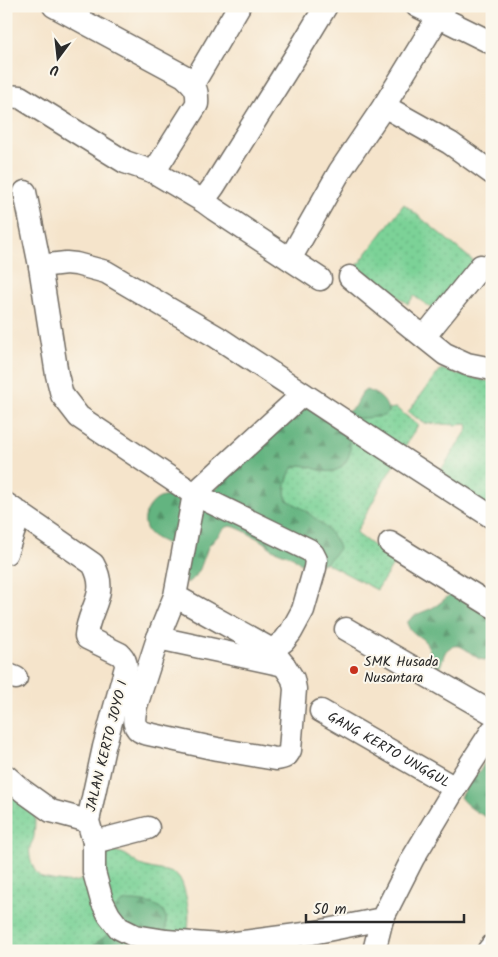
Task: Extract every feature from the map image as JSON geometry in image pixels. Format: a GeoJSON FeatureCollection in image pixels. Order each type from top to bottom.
{"type":"FeatureCollection","features":[{"type":"Feature","properties":{"kind":"street"},"geometry":{"type":"LineString","coordinates":[[54,6],[184,76],[193,84],[198,92],[196,104],[154,172]]}},
{"type":"Feature","properties":{"kind":"street"},"geometry":{"type":"LineString","coordinates":[[193,84],[239,6]]}},
{"type":"Feature","properties":{"kind":"street"},"geometry":{"type":"LineString","coordinates":[[203,200],[214,186],[326,6]]}},
{"type":"Feature","properties":{"kind":"street"},"geometry":{"type":"LineString","coordinates":[[417,6],[442,12],[492,43]]}},
{"type":"Feature","properties":{"kind":"street"},"geometry":{"type":"LineString","coordinates":[[290,259],[340,171],[384,106],[442,12]]}},
{"type":"Feature","properties":{"kind":"street"},"geometry":{"type":"LineString","coordinates":[[6,96],[20,98],[125,162],[154,172],[203,200],[214,210],[320,279]]}},
{"type":"Feature","properties":{"kind":"street"},"geometry":{"type":"LineString","coordinates":[[384,106],[450,143],[492,173]]}},
{"type":"Feature","properties":{"kind":"street"},"geometry":{"type":"LineString","coordinates":[[25,192],[40,266],[57,375],[62,395],[79,417],[194,494],[310,550],[313,554],[316,560],[315,568],[303,610],[291,632],[284,640],[278,658]]}},
{"type":"Feature","properties":{"kind":"street"},"geometry":{"type":"LineString","coordinates":[[40,266],[66,263],[106,272],[217,337],[492,517]]}},
{"type":"Feature","properties":{"kind":"street"},"geometry":{"type":"LineString","coordinates":[[424,338],[480,266]]}},
{"type":"Feature","properties":{"kind":"street"},"geometry":{"type":"LineString","coordinates":[[350,277],[445,354],[467,364],[492,369]]}},
{"type":"Feature","properties":{"kind":"street"},"geometry":{"type":"LineString","coordinates":[[175,596],[278,658],[293,679],[295,689],[291,744],[288,756],[276,758],[217,750],[144,733],[137,729],[134,716],[158,638],[175,596],[194,494],[303,394]]}},
{"type":"Feature","properties":{"kind":"street"},"geometry":{"type":"LineString","coordinates":[[6,553],[13,508]]}},
{"type":"Feature","properties":{"kind":"street","name":"JALAN KERTO JOYO I"},"geometry":{"type":"LineString","coordinates":[[13,508],[93,564],[98,573],[100,591],[86,636],[90,640],[120,654],[126,663],[125,673],[104,747],[91,832],[94,872],[102,901],[109,915],[119,928],[164,946],[220,945],[312,933],[382,919]]}},
{"type":"Feature","properties":{"kind":"street"},"geometry":{"type":"LineString","coordinates":[[390,544],[492,606]]}},
{"type":"Feature","properties":{"kind":"street"},"geometry":{"type":"LineString","coordinates":[[346,629],[492,713]]}},
{"type":"Feature","properties":{"kind":"street"},"geometry":{"type":"LineString","coordinates":[[158,638],[278,658]]}},
{"type":"Feature","properties":{"kind":"street","name":"GANG KERTO UNGGUL"},"geometry":{"type":"LineString","coordinates":[[321,711],[455,788]]}},
{"type":"Feature","properties":{"kind":"street"},"geometry":{"type":"LineString","coordinates":[[374,951],[382,919],[413,858],[492,731]]}},
{"type":"Feature","properties":{"kind":"street"},"geometry":{"type":"LineString","coordinates":[[6,776],[51,811],[91,832],[148,828]]}},
{"type":"Feature","properties":{"kind":"street"},"geometry":{"type":"LineString","coordinates":[[488,951],[492,946]]}},
{"type":"Feature","properties":{"kind":"green space"},"geometry":{"type":"Polygon","coordinates":[[[404,204],[477,264],[436,311],[414,296],[408,304],[357,266],[404,204]]]}},
{"type":"Feature","properties":{"kind":"green space"},"geometry":{"type":"Polygon","coordinates":[[[441,369],[492,382],[492,511],[437,476],[468,429],[467,424],[424,423],[408,412],[441,369]]]}},
{"type":"Feature","properties":{"kind":"green space"},"geometry":{"type":"Polygon","coordinates":[[[366,390],[374,393],[384,401],[388,413],[384,416],[354,419],[342,432],[349,441],[350,454],[340,468],[326,471],[300,465],[290,472],[285,488],[287,500],[303,509],[322,524],[335,539],[339,549],[326,563],[306,566],[293,557],[272,549],[264,542],[244,531],[230,526],[225,528],[208,547],[200,569],[195,577],[187,583],[174,549],[151,535],[146,528],[145,517],[154,501],[160,498],[171,497],[183,507],[207,498],[295,402],[342,416],[354,407],[362,393],[366,390]]]}},
{"type":"Feature","properties":{"kind":"green space"},"geometry":{"type":"Polygon","coordinates":[[[396,408],[418,425],[384,481],[356,533],[395,562],[377,590],[326,563],[308,512],[287,500],[285,488],[290,472],[295,467],[301,465],[327,471],[339,469],[346,462],[342,432],[354,419],[388,413],[388,409],[396,408]]]}},
{"type":"Feature","properties":{"kind":"green space"},"geometry":{"type":"Polygon","coordinates":[[[452,593],[492,616],[492,661],[480,659],[461,647],[452,646],[446,651],[440,667],[433,666],[427,662],[427,657],[430,653],[426,643],[409,628],[407,623],[415,616],[437,605],[452,593]]]}},
{"type":"Feature","properties":{"kind":"green space"},"geometry":{"type":"Polygon","coordinates":[[[492,748],[492,819],[474,810],[460,797],[472,777],[480,771],[492,748]]]}},
{"type":"Feature","properties":{"kind":"green space"},"geometry":{"type":"Polygon","coordinates":[[[12,795],[35,812],[34,837],[30,847],[30,855],[34,868],[42,878],[62,882],[81,880],[105,855],[117,852],[124,854],[140,865],[170,872],[179,877],[189,910],[188,934],[168,939],[160,908],[144,902],[97,942],[93,951],[6,951],[6,818],[11,810],[12,795]]]}},
{"type":"Feature","properties":{"kind":"green space"},"geometry":{"type":"Polygon","coordinates":[[[134,901],[152,904],[163,911],[166,916],[165,951],[93,951],[96,944],[109,932],[118,906],[123,902],[134,901]]]}},
{"type":"Feature","properties":{"kind":"place","name":"SMK Husada Nusantara"},"geometry":{"type":"Point","coordinates":[354,670]}}]}
